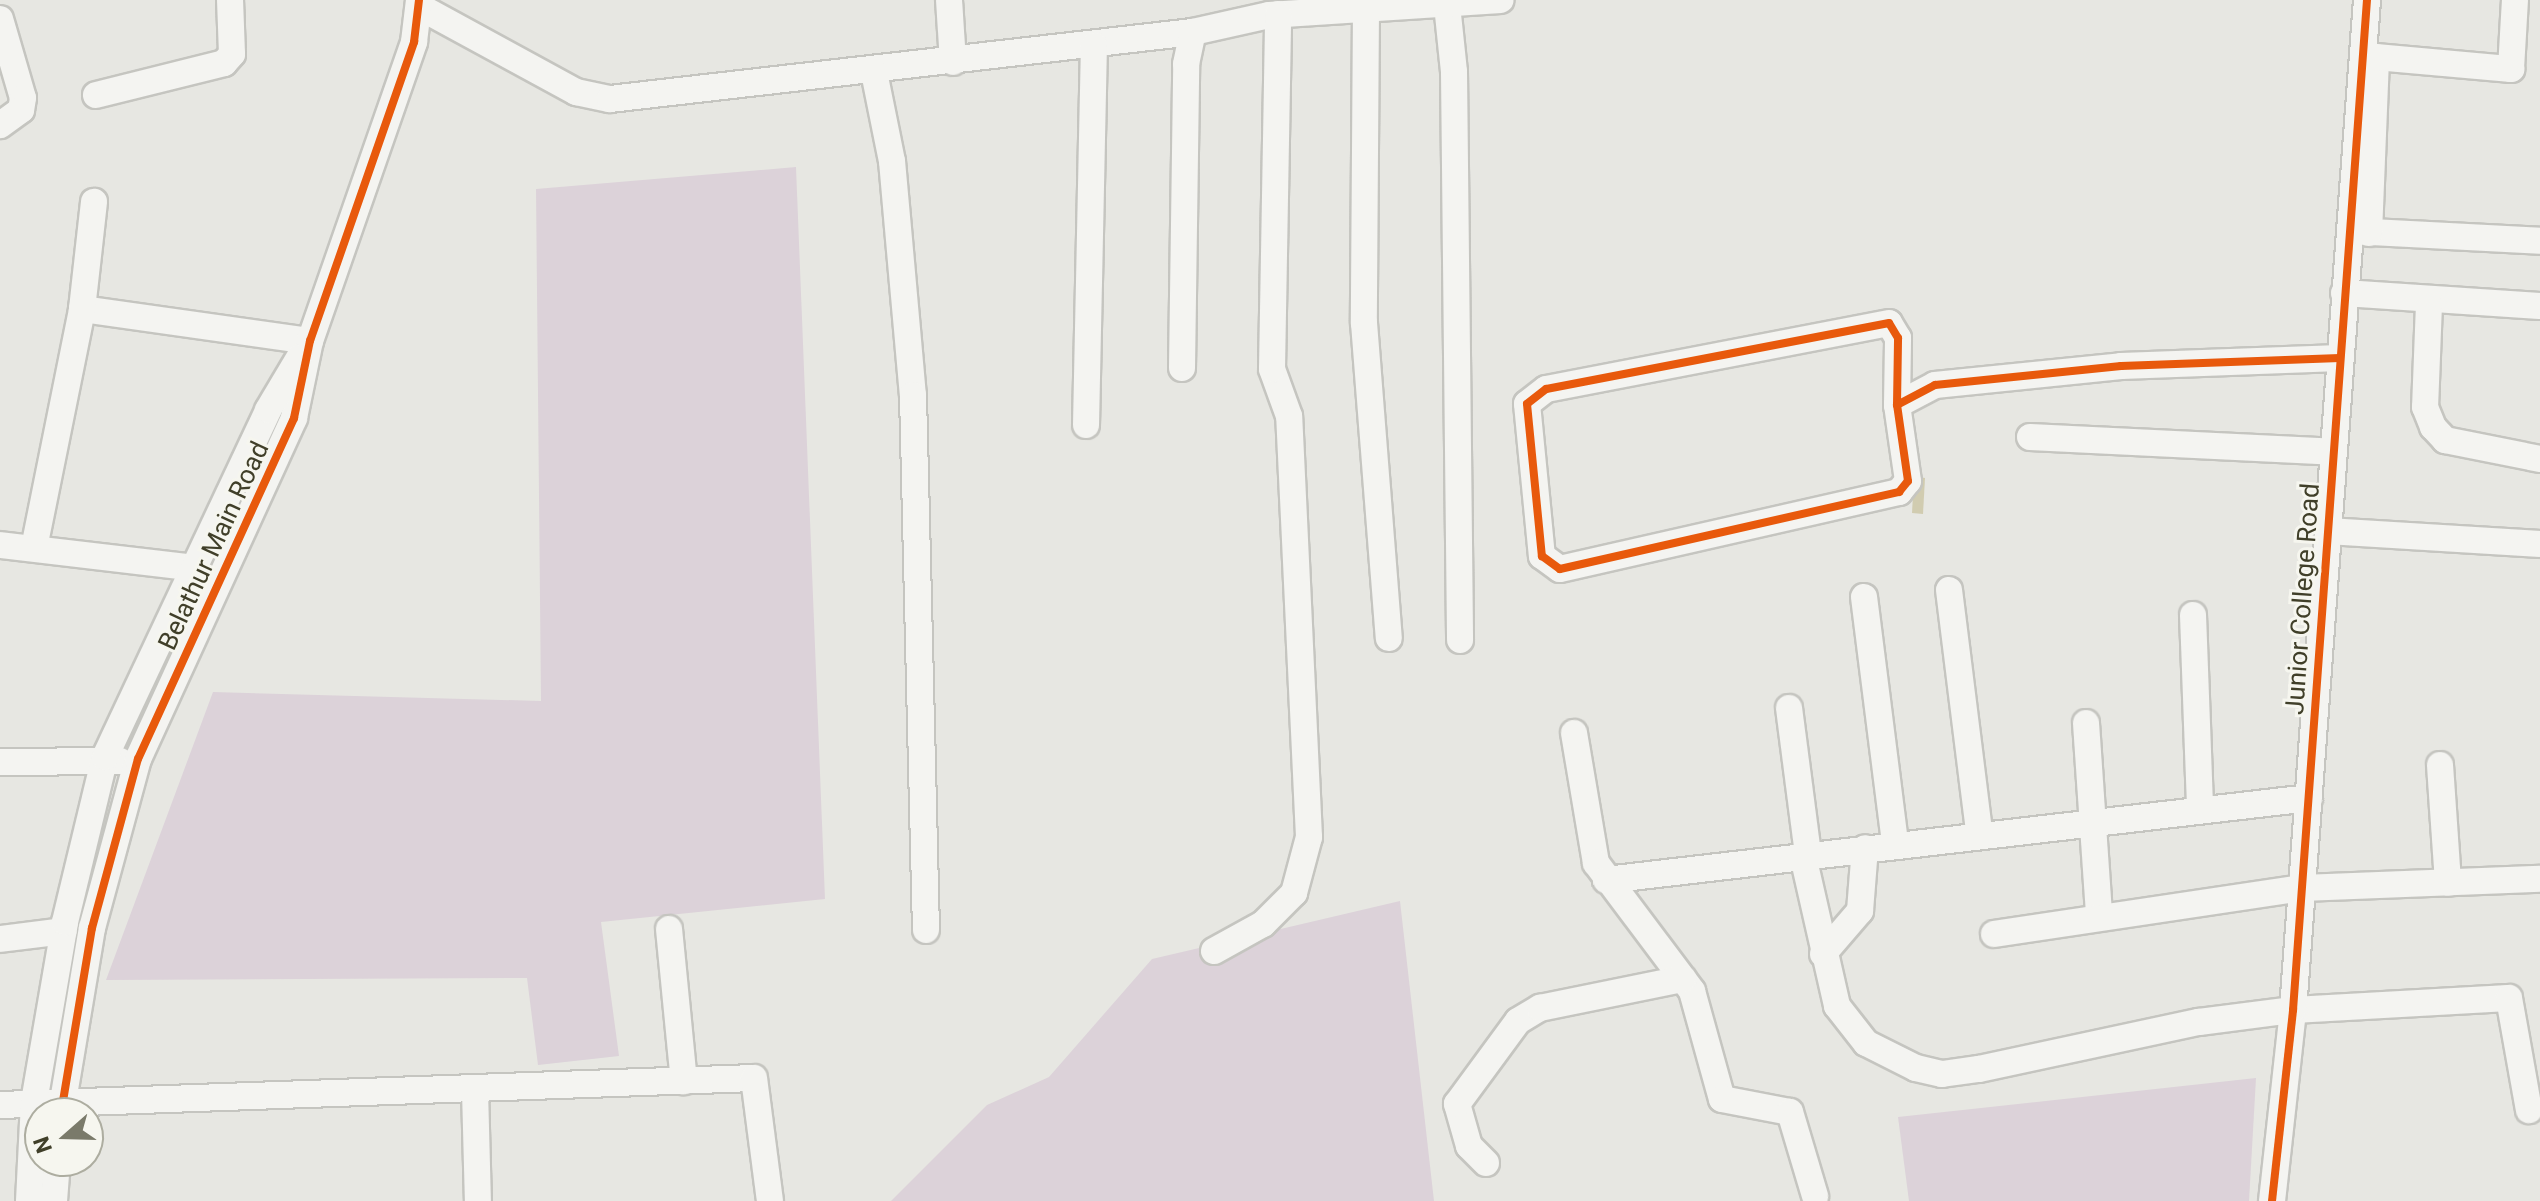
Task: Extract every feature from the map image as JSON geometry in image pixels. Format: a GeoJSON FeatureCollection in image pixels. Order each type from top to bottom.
{"type":"FeatureCollection","features":[{"type":"Feature","properties":{"kind":"street"},"geometry":{"type":"LineString","coordinates":[[96,95],[224,63],[232,54],[230,0]]}},
{"type":"Feature","properties":{"kind":"street"},"geometry":{"type":"LineString","coordinates":[[949,0],[953,62]]}},
{"type":"Feature","properties":{"kind":"street"},"geometry":{"type":"LineString","coordinates":[[419,4],[576,92],[610,99],[874,72],[1193,32],[1274,10],[1447,5],[1501,0]]}},
{"type":"Feature","properties":{"kind":"street","name":"Junior College Road"},"geometry":{"type":"LineString","coordinates":[[2272,1201],[2293,1010],[2344,293],[2359,232],[2364,164],[2367,0]]}},
{"type":"Feature","properties":{"kind":"street"},"geometry":{"type":"LineString","coordinates":[[2364,164],[2376,57],[2511,69],[2515,0]]}},
{"type":"Feature","properties":{"kind":"street","name":"Belathur Main Road"},"geometry":{"type":"LineString","coordinates":[[64,1097],[92,928],[136,764],[294,418],[310,341],[414,42],[419,4]]}},
{"type":"Feature","properties":{"kind":"street"},"geometry":{"type":"LineString","coordinates":[[1447,5],[1454,86],[1460,640]]}},
{"type":"Feature","properties":{"kind":"street"},"geometry":{"type":"LineString","coordinates":[[1366,8],[1364,323],[1389,638]]}},
{"type":"Feature","properties":{"kind":"street"},"geometry":{"type":"LineString","coordinates":[[1214,951],[1263,924],[1294,893],[1309,837],[1289,416],[1272,369],[1274,10]]}},
{"type":"Feature","properties":{"kind":"street"},"geometry":{"type":"LineString","coordinates":[[0,125],[21,110],[23,98],[1,28]]}},
{"type":"Feature","properties":{"kind":"street"},"geometry":{"type":"LineString","coordinates":[[1182,368],[1186,64],[1193,32]]}},
{"type":"Feature","properties":{"kind":"street"},"geometry":{"type":"LineString","coordinates":[[1086,425],[1094,45]]}},
{"type":"Feature","properties":{"kind":"street"},"geometry":{"type":"LineString","coordinates":[[874,72],[892,161],[913,395],[926,930]]}},
{"type":"Feature","properties":{"kind":"street"},"geometry":{"type":"LineString","coordinates":[[34,548],[82,309],[94,202]]}},
{"type":"Feature","properties":{"kind":"street"},"geometry":{"type":"LineString","coordinates":[[2359,232],[2540,241]]}},
{"type":"Feature","properties":{"kind":"street"},"geometry":{"type":"LineString","coordinates":[[2344,293],[2429,304],[2540,306]]}},
{"type":"Feature","properties":{"kind":"street"},"geometry":{"type":"LineString","coordinates":[[2429,304],[2425,407],[2433,427],[2445,440],[2540,459]]}},
{"type":"Feature","properties":{"kind":"street"},"geometry":{"type":"LineString","coordinates":[[82,309],[310,341]]}},
{"type":"Feature","properties":{"kind":"street"},"geometry":{"type":"LineString","coordinates":[[1889,323],[1898,338],[1897,405],[1908,481],[1899,492],[1560,569],[1542,556],[1527,404],[1546,389],[1889,323]]}},
{"type":"Feature","properties":{"kind":"street","name":"Belathur Main Road"},"geometry":{"type":"LineString","coordinates":[[35,1097],[64,931],[105,757],[197,568],[268,410],[310,341]]}},
{"type":"Feature","properties":{"kind":"street"},"geometry":{"type":"LineString","coordinates":[[1897,405],[1935,385],[2074,370],[2340,358]]}},
{"type":"Feature","properties":{"kind":"street"},"geometry":{"type":"LineString","coordinates":[[2030,437],[2334,452]]}},
{"type":"Feature","properties":{"kind":"street"},"geometry":{"type":"LineString","coordinates":[[2328,531],[2540,544]]}},
{"type":"Feature","properties":{"kind":"street"},"geometry":{"type":"LineString","coordinates":[[0,545],[197,568]]}},
{"type":"Feature","properties":{"kind":"street"},"geometry":{"type":"LineString","coordinates":[[1949,590],[1979,832]]}},
{"type":"Feature","properties":{"kind":"street"},"geometry":{"type":"LineString","coordinates":[[1864,597],[1895,844]]}},
{"type":"Feature","properties":{"kind":"street"},"geometry":{"type":"LineString","coordinates":[[2193,615],[2200,809]]}},
{"type":"Feature","properties":{"kind":"street"},"geometry":{"type":"LineString","coordinates":[[1789,708],[1805,855],[1823,954],[1849,1027],[1879,1050],[1942,1074],[2293,1010],[2509,998],[2529,1110]]}},
{"type":"Feature","properties":{"kind":"street"},"geometry":{"type":"LineString","coordinates":[[2086,723],[2099,915]]}},
{"type":"Feature","properties":{"kind":"street"},"geometry":{"type":"LineString","coordinates":[[1574,733],[1585,827],[1606,880],[1683,979],[1701,1013],[1722,1099],[1790,1112],[1815,1196]]}},
{"type":"Feature","properties":{"kind":"street"},"geometry":{"type":"LineString","coordinates":[[0,762],[105,757],[136,764]]}},
{"type":"Feature","properties":{"kind":"street"},"geometry":{"type":"LineString","coordinates":[[2440,765],[2448,883]]}},
{"type":"Feature","properties":{"kind":"street"},"geometry":{"type":"LineString","coordinates":[[1606,880],[1979,832],[2309,798]]}},
{"type":"Feature","properties":{"kind":"street"},"geometry":{"type":"LineString","coordinates":[[1823,954],[1860,911],[1865,848]]}},
{"type":"Feature","properties":{"kind":"street"},"geometry":{"type":"LineString","coordinates":[[1994,934],[2099,915],[2302,888],[2540,879]]}},
{"type":"Feature","properties":{"kind":"street"},"geometry":{"type":"LineString","coordinates":[[669,929],[684,1081]]}},
{"type":"Feature","properties":{"kind":"street"},"geometry":{"type":"LineString","coordinates":[[0,939],[64,931]]}},
{"type":"Feature","properties":{"kind":"street"},"geometry":{"type":"LineString","coordinates":[[1486,1163],[1469,1146],[1457,1104],[1518,1021],[1540,1008],[1683,979]]}},
{"type":"Feature","properties":{"kind":"street"},"geometry":{"type":"LineString","coordinates":[[104,1104],[754,1078],[770,1201]]}},
{"type":"Feature","properties":{"kind":"street"},"geometry":{"type":"LineString","coordinates":[[475,1090],[478,1201]]}},
{"type":"Feature","properties":{"kind":"street"},"geometry":{"type":"LineString","coordinates":[[0,1105],[24,1103]]}},
{"type":"Feature","properties":{"kind":"street","name":"Belathur Main Road"},"geometry":{"type":"LineString","coordinates":[[29,1201],[30,1177]]}},
{"type":"Feature","properties":{"kind":"street"},"geometry":{"type":"LineString","coordinates":[[54,1201],[56,1177]]}},
{"type":"Feature","properties":{"kind":"shaded area"},"geometry":{"type":"Polygon","coordinates":[[[796,167],[825,899],[601,922],[619,1056],[538,1065],[527,978],[106,980],[213,692],[541,701],[536,189],[796,167]]]}},
{"type":"Feature","properties":{"kind":"shaded area"},"geometry":{"type":"Polygon","coordinates":[[[1914,476],[1925,478],[1923,514],[1912,513],[1914,476]]]}},
{"type":"Feature","properties":{"kind":"shaded area"},"geometry":{"type":"Polygon","coordinates":[[[1400,901],[1434,1201],[891,1201],[987,1105],[1049,1077],[1152,959],[1400,901]]]}},
{"type":"Feature","properties":{"kind":"shaded area"},"geometry":{"type":"Polygon","coordinates":[[[2256,1078],[2249,1201],[1909,1201],[1898,1117],[2256,1078]]]}},
{"type":"Feature","properties":{"kind":"cycle path"},"geometry":{"type":"LineString","coordinates":[[64,1097],[92,928],[138,759],[294,418],[310,341],[414,42],[419,0]]}},
{"type":"Feature","properties":{"kind":"cycle path"},"geometry":{"type":"LineString","coordinates":[[2272,1201],[2293,1010],[2367,0]]}},
{"type":"Feature","properties":{"kind":"cycle path"},"geometry":{"type":"LineString","coordinates":[[1897,405],[1898,338],[1889,323],[1546,389],[1527,404],[1542,556],[1560,569],[1899,492],[1908,481],[1897,405],[1935,385],[2121,366],[2340,358]]}}]}
